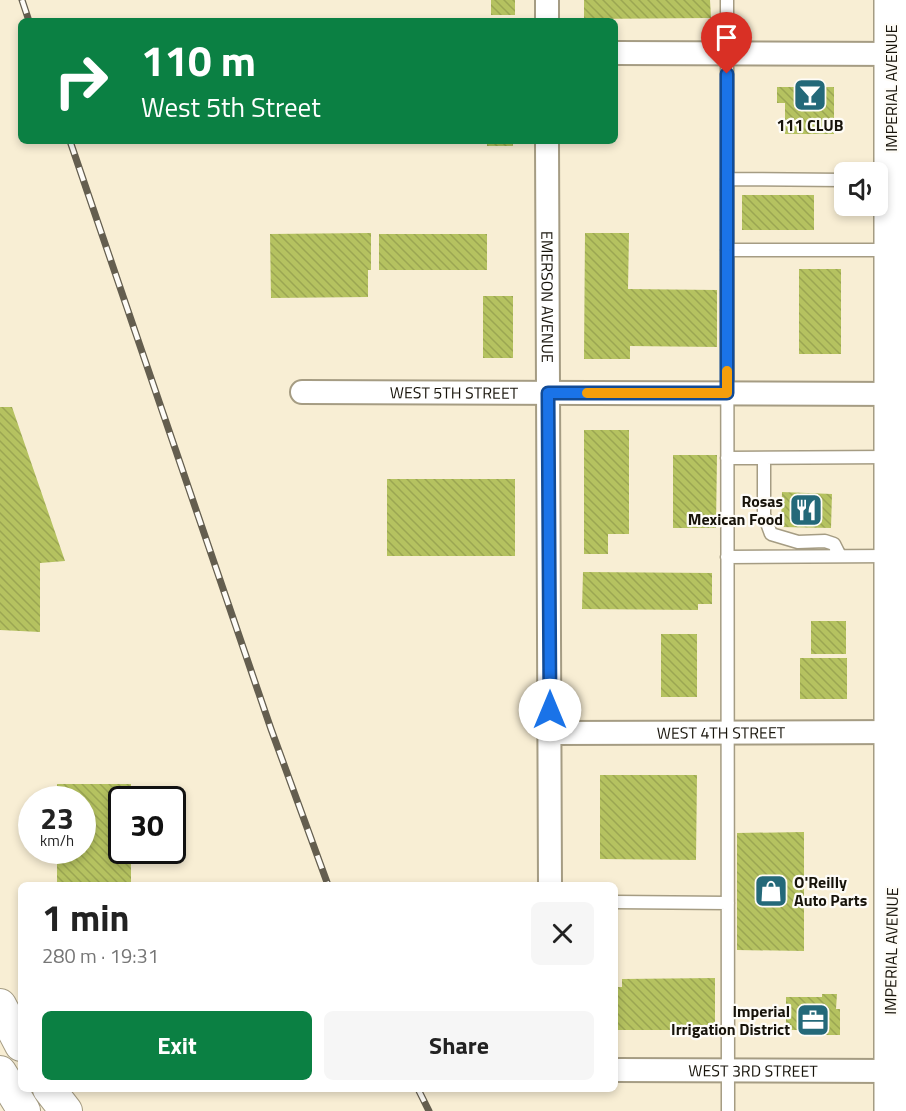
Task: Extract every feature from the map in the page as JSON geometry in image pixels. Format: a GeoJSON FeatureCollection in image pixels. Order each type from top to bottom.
{"type":"FeatureCollection","features":[{"type":"Feature","properties":{"kind":"highway","name":"IMPERIAL AVENUE"},"geometry":{"type":"LineString","coordinates":[[891,0],[898,54],[891,184],[899,250],[897,440],[899,732],[890,1071],[891,1111]]}},
{"type":"Feature","properties":{"kind":"main road"},"geometry":{"type":"LineString","coordinates":[[0,1005],[18,1040]]}},
{"type":"Feature","properties":{"kind":"main road"},"geometry":{"type":"LineString","coordinates":[[0,1071],[24,1111]]}},
{"type":"Feature","properties":{"kind":"main road"},"geometry":{"type":"LineString","coordinates":[[51,1092],[66,1111]]}},
{"type":"Feature","properties":{"kind":"street"},"geometry":{"type":"LineString","coordinates":[[547,0],[547,18]]}},
{"type":"Feature","properties":{"kind":"street"},"geometry":{"type":"LineString","coordinates":[[618,53],[898,54]]}},
{"type":"Feature","properties":{"kind":"street","name":"EMERSON AVENUE"},"geometry":{"type":"LineString","coordinates":[[547,144],[549,882]]}},
{"type":"Feature","properties":{"kind":"street","name":"WEST 5TH STREET"},"geometry":{"type":"LineString","coordinates":[[302,392],[899,394]]}},
{"type":"Feature","properties":{"kind":"street","name":"WEST 4TH STREET"},"geometry":{"type":"LineString","coordinates":[[550,733],[899,732]]}},
{"type":"Feature","properties":{"kind":"street","name":"WEST 3RD STREET"},"geometry":{"type":"LineString","coordinates":[[618,1070],[890,1071]]}},
{"type":"Feature","properties":{"kind":"lane"},"geometry":{"type":"LineString","coordinates":[[727,0],[728,1111]]}},
{"type":"Feature","properties":{"kind":"lane"},"geometry":{"type":"LineString","coordinates":[[727,179],[834,180]]}},
{"type":"Feature","properties":{"kind":"lane"},"geometry":{"type":"LineString","coordinates":[[727,250],[899,250]]}},
{"type":"Feature","properties":{"kind":"lane"},"geometry":{"type":"LineString","coordinates":[[727,458],[764,459],[897,440]]}},
{"type":"Feature","properties":{"kind":"lane"},"geometry":{"type":"LineString","coordinates":[[764,459],[764,515],[771,534],[798,542],[825,541],[834,544],[840,556]]}},
{"type":"Feature","properties":{"kind":"lane"},"geometry":{"type":"LineString","coordinates":[[727,557],[840,556],[897,540]]}},
{"type":"Feature","properties":{"kind":"lane"},"geometry":{"type":"LineString","coordinates":[[618,902],[728,903]]}},
{"type":"Feature","properties":{"kind":"building"},"geometry":{"type":"Polygon","coordinates":[[[491,0],[515,0],[515,15],[491,15],[491,0]]]}},
{"type":"Feature","properties":{"kind":"building"},"geometry":{"type":"Polygon","coordinates":[[[584,0],[710,0],[711,18],[584,18],[584,0]]]}},
{"type":"Feature","properties":{"kind":"building"},"geometry":{"type":"Polygon","coordinates":[[[777,87],[834,87],[834,134],[785,134],[785,103],[777,103],[777,87]]]}},
{"type":"Feature","properties":{"kind":"building"},"geometry":{"type":"Polygon","coordinates":[[[487,144],[513,144],[513,146],[487,146],[487,144]]]}},
{"type":"Feature","properties":{"kind":"building"},"geometry":{"type":"Polygon","coordinates":[[[742,195],[814,195],[814,230],[742,230],[742,195]]]}},
{"type":"Feature","properties":{"kind":"building"},"geometry":{"type":"Polygon","coordinates":[[[371,233],[368,297],[271,298],[270,234],[371,233]]]}},
{"type":"Feature","properties":{"kind":"building"},"geometry":{"type":"Polygon","coordinates":[[[585,233],[629,233],[628,289],[717,290],[717,347],[630,346],[630,359],[584,359],[585,233]]]}},
{"type":"Feature","properties":{"kind":"building"},"geometry":{"type":"Polygon","coordinates":[[[379,234],[487,234],[487,270],[379,270],[379,234]]]}},
{"type":"Feature","properties":{"kind":"building"},"geometry":{"type":"Polygon","coordinates":[[[799,269],[841,269],[841,354],[799,354],[799,269]]]}},
{"type":"Feature","properties":{"kind":"building"},"geometry":{"type":"Polygon","coordinates":[[[483,296],[513,296],[513,358],[483,358],[483,296]]]}},
{"type":"Feature","properties":{"kind":"building"},"geometry":{"type":"Polygon","coordinates":[[[0,407],[12,407],[65,561],[40,563],[40,632],[0,630],[0,407]]]}},
{"type":"Feature","properties":{"kind":"building"},"geometry":{"type":"Polygon","coordinates":[[[584,430],[629,430],[629,534],[608,534],[608,554],[584,554],[584,430]]]}},
{"type":"Feature","properties":{"kind":"building"},"geometry":{"type":"Polygon","coordinates":[[[673,455],[717,455],[716,528],[673,528],[673,455]]]}},
{"type":"Feature","properties":{"kind":"building"},"geometry":{"type":"Polygon","coordinates":[[[387,479],[515,479],[515,556],[387,556],[387,479]]]}},
{"type":"Feature","properties":{"kind":"building","name":"Rosas Mexican Food"},"geometry":{"type":"Polygon","coordinates":[[[782,492],[832,494],[831,528],[781,527],[782,492]]]}},
{"type":"Feature","properties":{"kind":"building"},"geometry":{"type":"Polygon","coordinates":[[[583,572],[712,573],[712,604],[698,604],[698,610],[582,609],[583,572]]]}},
{"type":"Feature","properties":{"kind":"building"},"geometry":{"type":"Polygon","coordinates":[[[811,621],[846,621],[846,654],[811,654],[811,621]]]}},
{"type":"Feature","properties":{"kind":"building"},"geometry":{"type":"Polygon","coordinates":[[[661,634],[697,634],[697,697],[661,697],[661,634]]]}},
{"type":"Feature","properties":{"kind":"building"},"geometry":{"type":"Polygon","coordinates":[[[800,658],[847,658],[847,699],[800,699],[800,658]]]}},
{"type":"Feature","properties":{"kind":"building"},"geometry":{"type":"Polygon","coordinates":[[[600,775],[697,775],[696,860],[600,859],[600,775]]]}},
{"type":"Feature","properties":{"kind":"building"},"geometry":{"type":"Polygon","coordinates":[[[57,784],[131,784],[131,786],[108,786],[108,864],[131,864],[131,882],[57,882],[57,864],[96,864],[96,786],[57,786],[57,784]]]}},
{"type":"Feature","properties":{"kind":"building","name":"O'Reilly Auto Parts"},"geometry":{"type":"Polygon","coordinates":[[[804,832],[804,951],[737,950],[737,833],[804,832]]]}},
{"type":"Feature","properties":{"kind":"building"},"geometry":{"type":"Polygon","coordinates":[[[715,978],[715,1030],[618,1030],[618,987],[622,987],[622,979],[715,978]]]}},
{"type":"Feature","properties":{"kind":"building","name":"Imperial Irrigation District"},"geometry":{"type":"Polygon","coordinates":[[[822,994],[837,994],[836,1009],[840,1009],[840,1035],[820,1035],[820,1030],[786,1030],[786,997],[822,997],[822,994]]]}},
{"type":"Feature","properties":{"kind":"railway"},"geometry":{"type":"LineString","coordinates":[[22,0],[28,18]]}},
{"type":"Feature","properties":{"kind":"railway"},"geometry":{"type":"LineString","coordinates":[[71,144],[271,729],[327,882]]}},
{"type":"Feature","properties":{"kind":"railway"},"geometry":{"type":"LineString","coordinates":[[420,1092],[429,1111]]}},
{"type":"Feature","properties":{"kind":"slow traffic"},"geometry":{"type":"LineString","coordinates":[[587,393],[727,393],[727,371]]}},
{"type":"Feature","properties":{"kind":"place","name":"111 CLUB"},"geometry":{"type":"Point","coordinates":[810,95]}},
{"type":"Feature","properties":{"kind":"place","name":"Rosas Mexican Food"},"geometry":{"type":"Point","coordinates":[806,510]}},
{"type":"Feature","properties":{"kind":"place","name":"O'Reilly Auto Parts"},"geometry":{"type":"Point","coordinates":[771,891]}},
{"type":"Feature","properties":{"kind":"place","name":"Imperial Irrigation District"},"geometry":{"type":"Point","coordinates":[813,1020]}},
{"type":"Feature","properties":{"kind":"route"},"geometry":{"type":"LineString","coordinates":[[550,710],[548,393],[727,393],[727,74]]}}]}
